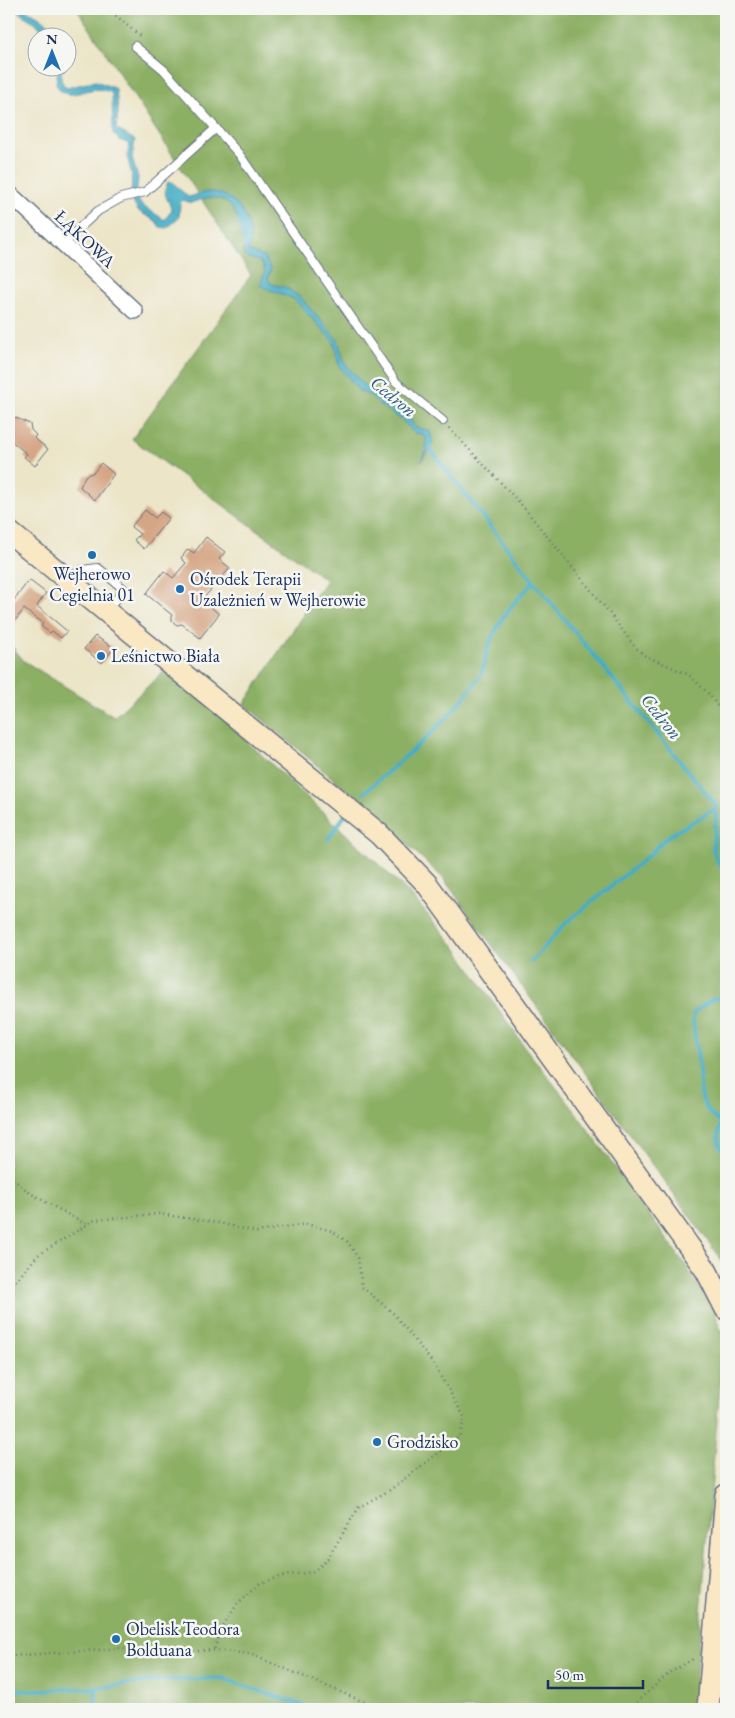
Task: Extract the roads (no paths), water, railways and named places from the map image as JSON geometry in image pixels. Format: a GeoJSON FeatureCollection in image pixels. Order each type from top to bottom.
{"type":"FeatureCollection","features":[{"type":"Feature","properties":{"kind":"main road"},"geometry":{"type":"LineString","coordinates":[[9,532],[379,834],[427,884],[706,1270],[726,1309]]}},
{"type":"Feature","properties":{"kind":"main road"},"geometry":{"type":"LineString","coordinates":[[708,1709],[726,1495]]}},
{"type":"Feature","properties":{"kind":"street","name":"ŁĄKOWA"},"geometry":{"type":"LineString","coordinates":[[9,193],[135,311]]}},
{"type":"Feature","properties":{"kind":"lane"},"geometry":{"type":"LineString","coordinates":[[136,46],[164,70],[238,154],[396,382],[443,422]]}},
{"type":"Feature","properties":{"kind":"lane"},"geometry":{"type":"LineString","coordinates":[[62,243],[98,211],[121,198],[145,192],[214,128]]}},
{"type":"Feature","properties":{"kind":"lane"},"geometry":{"type":"LineString","coordinates":[[69,581],[82,570],[98,568],[125,590],[106,610]]}},
{"type":"Feature","properties":{"kind":"water"},"geometry":{"type":"Polygon","coordinates":[[[18,9],[42,18],[52,28],[40,28],[36,23],[21,14],[18,9]]]}},
{"type":"Feature","properties":{"kind":"water"},"geometry":{"type":"Polygon","coordinates":[[[57,78],[61,78],[66,88],[96,81],[116,89],[118,112],[116,129],[135,140],[132,158],[138,178],[136,195],[141,205],[165,220],[172,209],[165,193],[168,182],[171,181],[188,197],[211,192],[230,198],[237,205],[248,223],[250,242],[248,251],[264,257],[271,269],[268,278],[271,284],[285,287],[300,297],[338,340],[345,364],[365,386],[409,417],[415,427],[430,431],[433,444],[421,461],[426,449],[426,439],[422,434],[414,433],[403,421],[380,405],[371,396],[359,391],[339,366],[334,342],[294,299],[260,286],[265,271],[261,262],[245,257],[242,229],[231,207],[221,199],[215,198],[191,203],[183,200],[180,203],[179,218],[167,228],[160,227],[156,221],[138,211],[131,199],[132,175],[127,156],[130,144],[119,140],[113,134],[112,93],[95,89],[67,94],[61,91],[56,84],[57,78]]]}},
{"type":"Feature","properties":{"kind":"waterway","name":"Cedron"},"geometry":{"type":"LineString","coordinates":[[239,219],[246,249]]}},
{"type":"Feature","properties":{"kind":"waterway","name":"Cedron"},"geometry":{"type":"LineString","coordinates":[[430,444],[430,449],[534,582],[715,804],[716,825],[713,847],[715,855],[726,873]]}},
{"type":"Feature","properties":{"kind":"waterway"},"geometry":{"type":"LineString","coordinates":[[364,793],[441,724],[468,693],[482,673],[488,647],[497,628],[520,596],[534,582]]}},
{"type":"Feature","properties":{"kind":"waterway"},"geometry":{"type":"LineString","coordinates":[[531,962],[566,923],[648,856],[667,837],[716,808]]}},
{"type":"Feature","properties":{"kind":"waterway"},"geometry":{"type":"LineString","coordinates":[[328,839],[346,814]]}},
{"type":"Feature","properties":{"kind":"waterway","name":"Cedron"},"geometry":{"type":"LineString","coordinates":[[726,997],[713,999],[694,1012],[693,1019],[702,1099],[709,1111],[721,1122],[718,1135],[719,1143],[726,1154]]}},
{"type":"Feature","properties":{"kind":"waterway"},"geometry":{"type":"LineString","coordinates":[[9,1691],[96,1688],[151,1681],[221,1678],[313,1709]]}},
{"type":"Feature","properties":{"kind":"waterway"},"geometry":{"type":"LineString","coordinates":[[95,1709],[96,1688]]}},
{"type":"Feature","properties":{"kind":"place","name":"Wejherowo Cegielnia 01"},"geometry":{"type":"Point","coordinates":[92,555]}},
{"type":"Feature","properties":{"kind":"place","name":"Ośrodek Terapii Uzależnień w Wejherowie"},"geometry":{"type":"Point","coordinates":[180,589]}},
{"type":"Feature","properties":{"kind":"place","name":"Leśnictwo Biała"},"geometry":{"type":"Point","coordinates":[101,656]}},
{"type":"Feature","properties":{"kind":"place","name":"Grodzisko"},"geometry":{"type":"Point","coordinates":[377,1442]}},
{"type":"Feature","properties":{"kind":"place","name":"Obelisk Teodora Bolduana"},"geometry":{"type":"Point","coordinates":[116,1639]}}]}
